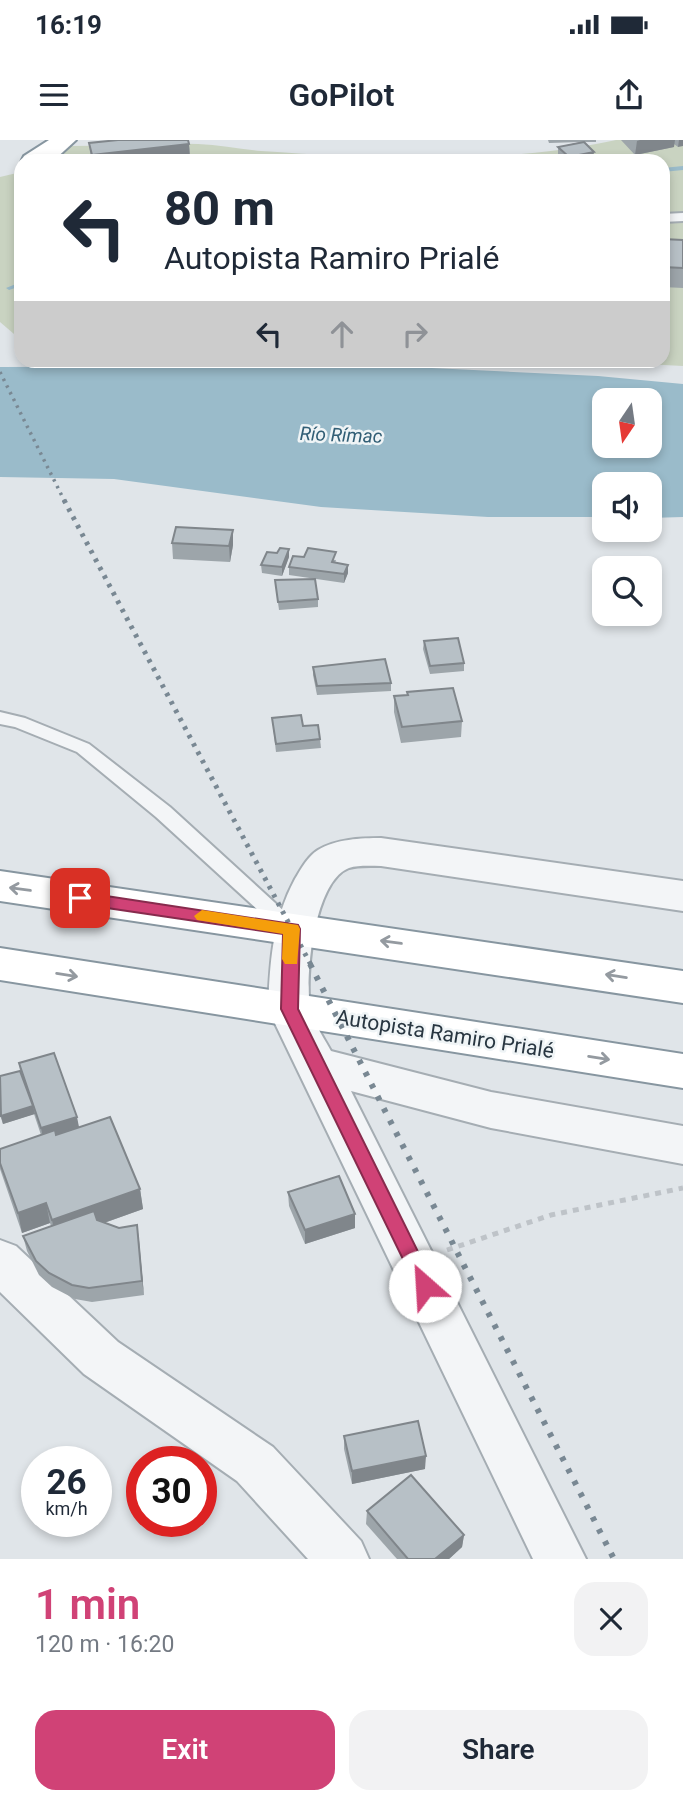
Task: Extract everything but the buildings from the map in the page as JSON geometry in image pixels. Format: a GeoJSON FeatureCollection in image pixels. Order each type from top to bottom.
{"type":"FeatureCollection","features":[{"type":"Feature","properties":{"kind":"highway"},"geometry":{"type":"LineString","coordinates":[[47,154],[64,140]]}},
{"type":"Feature","properties":{"kind":"highway"},"geometry":{"type":"LineString","coordinates":[[0,886],[683,986]]}},
{"type":"Feature","properties":{"kind":"highway","name":"Autopista Ramiro Prialé"},"geometry":{"type":"LineString","coordinates":[[0,964],[683,1071]]}},
{"type":"Feature","properties":{"kind":"street"},"geometry":{"type":"LineString","coordinates":[[560,1559],[289,1009],[292,929],[304,897],[317,876],[332,860],[356,852],[381,852],[683,896]]}},
{"type":"Feature","properties":{"kind":"street"},"geometry":{"type":"LineString","coordinates":[[316,1064],[491,1110],[683,1145]]}},
{"type":"Feature","properties":{"kind":"street"},"geometry":{"type":"LineString","coordinates":[[0,1261],[101,1358],[255,1464],[343,1559]]}},
{"type":"Feature","properties":{"kind":"lane"},"geometry":{"type":"LineString","coordinates":[[0,718],[19,722],[83,748],[163,812],[292,929]]}},
{"type":"Feature","properties":{"kind":"path"},"geometry":{"type":"LineString","coordinates":[[413,1261],[551,1215],[683,1188]]}},
{"type":"Feature","properties":{"kind":"green space"},"geometry":{"type":"Polygon","coordinates":[[[616,140],[683,140],[683,366],[670,365],[670,154],[517,154],[616,140]]]}},
{"type":"Feature","properties":{"kind":"green space"},"geometry":{"type":"Polygon","coordinates":[[[166,143],[305,154],[63,154],[70,146],[166,143]]]}},
{"type":"Feature","properties":{"kind":"green space"},"geometry":{"type":"Polygon","coordinates":[[[14,174],[14,334],[0,322],[0,177],[14,174]]]}},
{"type":"Feature","properties":{"kind":"water","name":"Río Rímac"},"geometry":{"type":"Polygon","coordinates":[[[0,367],[432,368],[598,376],[683,384],[683,517],[662,518],[662,472],[592,472],[592,517],[488,517],[321,507],[114,479],[0,477],[0,367]]]}},
{"type":"Feature","properties":{"kind":"waterway"},"geometry":{"type":"LineString","coordinates":[[670,169],[683,168]]}},
{"type":"Feature","properties":{"kind":"waterway"},"geometry":{"type":"LineString","coordinates":[[9,288],[14,286]]}},
{"type":"Feature","properties":{"kind":"railway"},"geometry":{"type":"LineString","coordinates":[[0,372],[64,500]]}},
{"type":"Feature","properties":{"kind":"railway"},"geometry":{"type":"LineString","coordinates":[[64,500],[311,965]]}},
{"type":"Feature","properties":{"kind":"railway"},"geometry":{"type":"LineString","coordinates":[[310,964],[614,1559]]}},
{"type":"Feature","properties":{"kind":"slow traffic"},"geometry":{"type":"LineString","coordinates":[[202,916],[292,929],[291,959]]}},
{"type":"Feature","properties":{"kind":"route"},"geometry":{"type":"LineString","coordinates":[[80,898],[292,929],[289,1009],[425,1286]]}}]}
